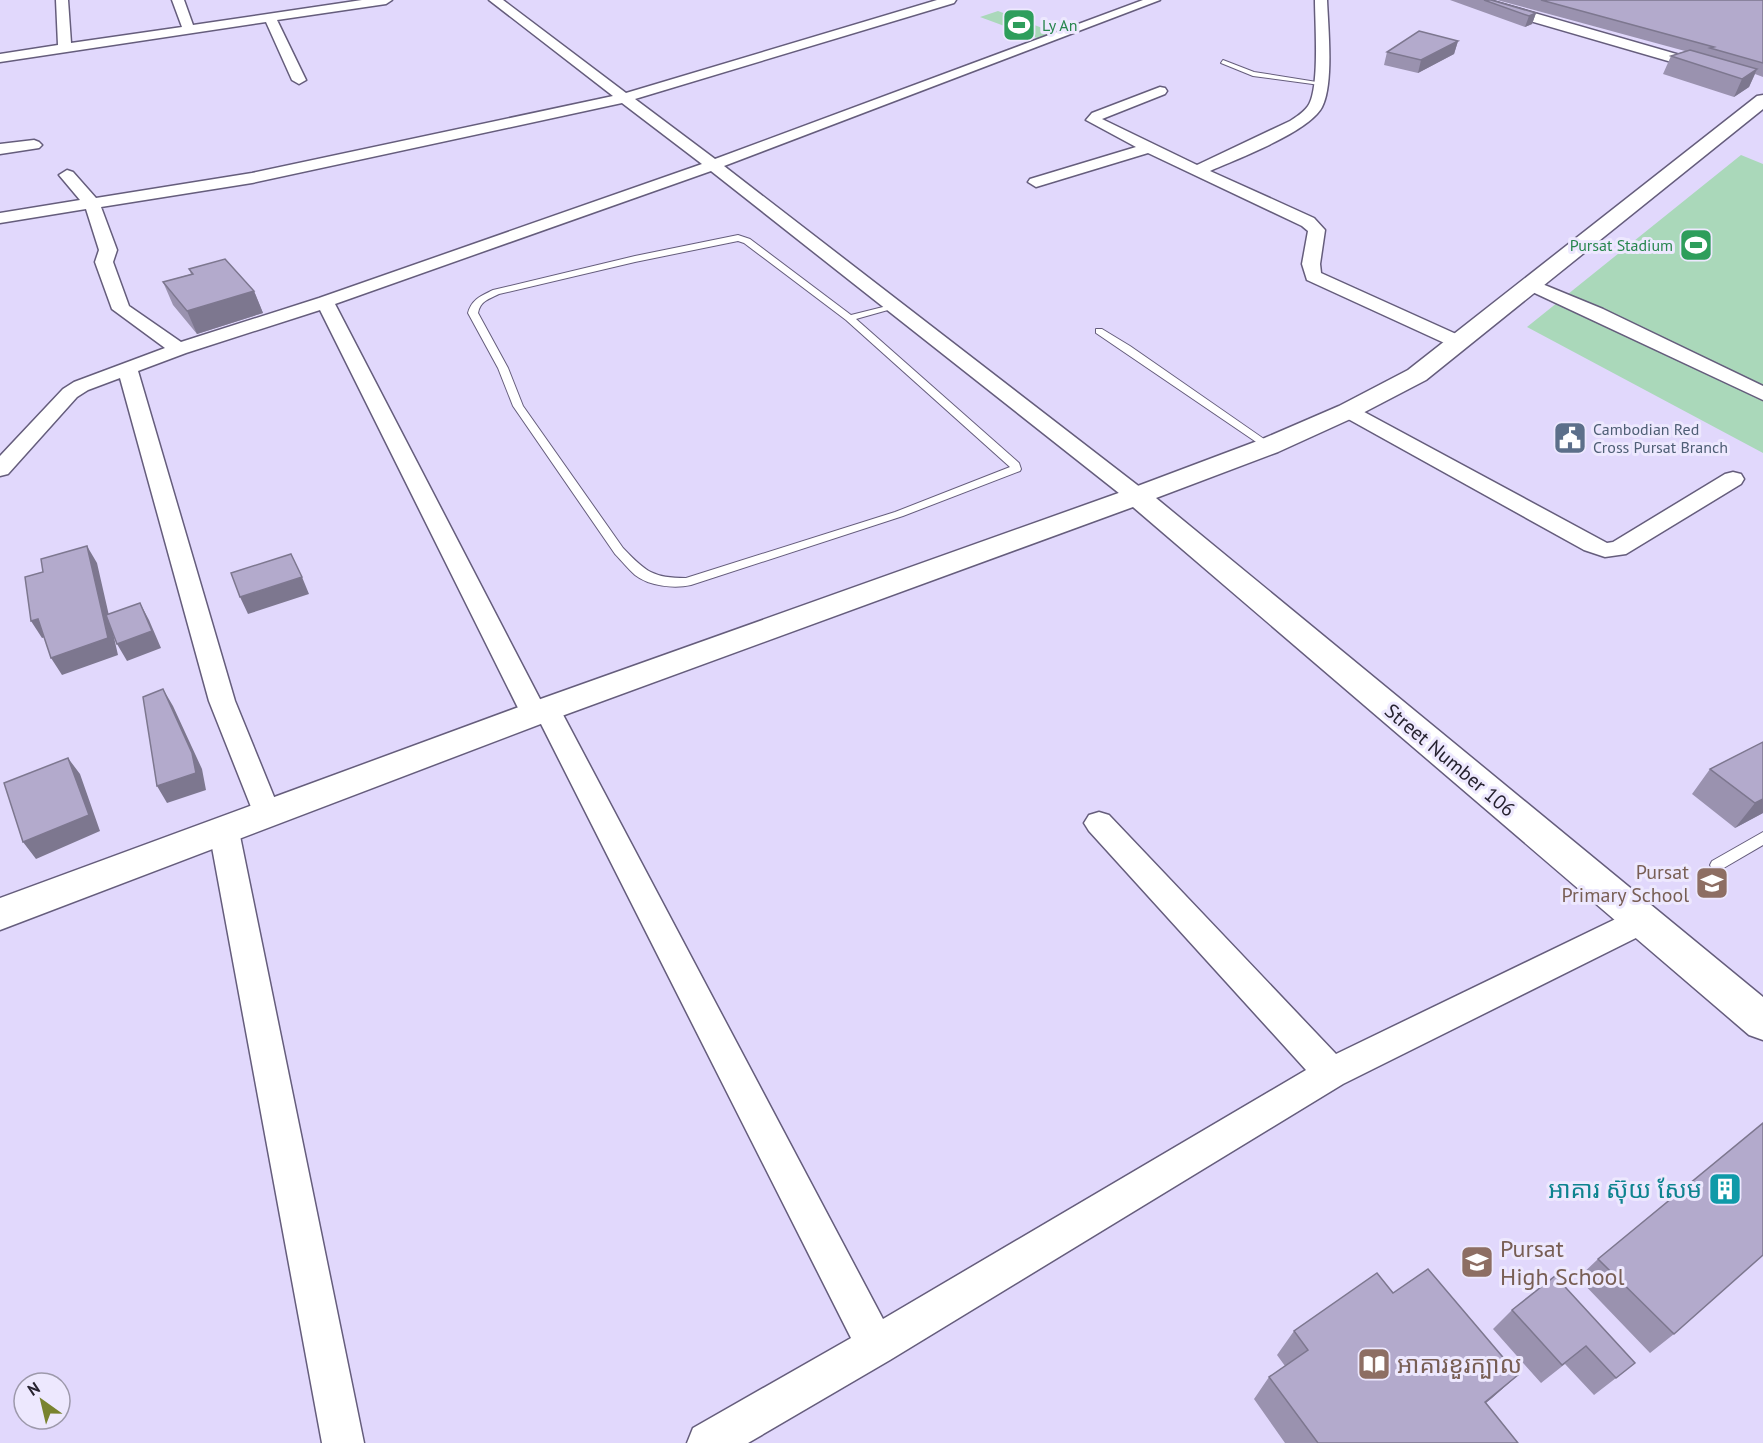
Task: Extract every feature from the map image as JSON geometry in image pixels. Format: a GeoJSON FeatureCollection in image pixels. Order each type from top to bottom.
{"type":"FeatureCollection","features":[{"type":"Feature","properties":{"kind":"street"},"geometry":{"type":"LineString","coordinates":[[62,0],[65,48]]}},
{"type":"Feature","properties":{"kind":"street"},"geometry":{"type":"LineString","coordinates":[[178,0],[189,30]]}},
{"type":"Feature","properties":{"kind":"street"},"geometry":{"type":"LineString","coordinates":[[0,58],[386,0]]}},
{"type":"Feature","properties":{"kind":"street"},"geometry":{"type":"LineString","coordinates":[[495,0],[713,165],[1137,496]]}},
{"type":"Feature","properties":{"kind":"street"},"geometry":{"type":"LineString","coordinates":[[0,218],[252,178],[623,98],[950,0]]}},
{"type":"Feature","properties":{"kind":"street"},"geometry":{"type":"LineString","coordinates":[[0,469],[70,393],[81,386],[713,165],[1154,0]]}},
{"type":"Feature","properties":{"kind":"street"},"geometry":{"type":"LineString","coordinates":[[1197,171],[1298,123],[1316,106],[1320,83],[1321,0]]}},
{"type":"Feature","properties":{"kind":"street"},"geometry":{"type":"LineString","coordinates":[[1473,0],[1730,74]]}},
{"type":"Feature","properties":{"kind":"street"},"geometry":{"type":"LineString","coordinates":[[270,18],[299,80]]}},
{"type":"Feature","properties":{"kind":"street"},"geometry":{"type":"LineString","coordinates":[[1160,91],[1097,116],[1093,120],[1147,148],[1308,222],[1317,230],[1311,264],[1313,276],[1458,342]]}},
{"type":"Feature","properties":{"kind":"street"},"geometry":{"type":"LineString","coordinates":[[0,914],[540,711],[1137,496],[1269,446],[1348,411],[1417,375],[1763,100]]}},
{"type":"Feature","properties":{"kind":"street"},"geometry":{"type":"LineString","coordinates":[[0,149],[34,145]]}},
{"type":"Feature","properties":{"kind":"street"},"geometry":{"type":"LineString","coordinates":[[1036,182],[1147,148]]}},
{"type":"Feature","properties":{"kind":"street"},"geometry":{"type":"LineString","coordinates":[[67,175],[92,204],[108,250],[104,262],[121,309],[179,350]]}},
{"type":"Feature","properties":{"kind":"street"},"geometry":{"type":"LineString","coordinates":[[1530,284],[1596,313],[1763,394]]}},
{"type":"Feature","properties":{"kind":"street"},"geometry":{"type":"LineString","coordinates":[[325,302],[876,1346]]}},
{"type":"Feature","properties":{"kind":"street"},"geometry":{"type":"LineString","coordinates":[[126,369],[222,701],[267,814]]}},
{"type":"Feature","properties":{"kind":"street"},"geometry":{"type":"LineString","coordinates":[[1348,411],[1605,550],[1618,549],[1733,479]]}},
{"type":"Feature","properties":{"kind":"street","name":"Street Number 106"},"geometry":{"type":"LineString","coordinates":[[1137,496],[1763,1022]]}},
{"type":"Feature","properties":{"kind":"street"},"geometry":{"type":"LineString","coordinates":[[1098,823],[1331,1073]]}},
{"type":"Feature","properties":{"kind":"street"},"geometry":{"type":"LineString","coordinates":[[224,831],[342,1443]]}},
{"type":"Feature","properties":{"kind":"street"},"geometry":{"type":"LineString","coordinates":[[708,1443],[876,1346],[1331,1073],[1641,921]]}},
{"type":"Feature","properties":{"kind":"lane"},"geometry":{"type":"LineString","coordinates":[[1223,62],[1253,74],[1320,83]]}},
{"type":"Feature","properties":{"kind":"lane"},"geometry":{"type":"LineString","coordinates":[[738,238],[747,241],[849,318],[1015,465],[1016,469],[888,518],[687,582],[666,582],[639,572],[620,551],[571,484],[518,406],[503,368],[473,313],[477,301],[496,292],[635,259],[738,238]]}},
{"type":"Feature","properties":{"kind":"lane"},"geometry":{"type":"LineString","coordinates":[[849,318],[892,306]]}},
{"type":"Feature","properties":{"kind":"lane"},"geometry":{"type":"LineString","coordinates":[[1099,331],[1269,446]]}},
{"type":"Feature","properties":{"kind":"lane"},"geometry":{"type":"LineString","coordinates":[[1717,865],[1763,838]]}},
{"type":"Feature","properties":{"kind":"green space","name":"Ly An"},"geometry":{"type":"Polygon","coordinates":[[[998,11],[1058,34],[1042,40],[980,17],[998,11]]]}},
{"type":"Feature","properties":{"kind":"green space","name":"Pursat Stadium"},"geometry":{"type":"Polygon","coordinates":[[[1741,155],[1763,164],[1763,453],[1527,327],[1741,155]]]}},
{"type":"Feature","properties":{"kind":"building"},"geometry":{"type":"Polygon","coordinates":[[[1484,0],[1491,0],[1536,13],[1529,16],[1484,0]]]}},
{"type":"Feature","properties":{"kind":"building"},"geometry":{"type":"Polygon","coordinates":[[[1541,0],[1763,0],[1763,63],[1710,48],[1714,47],[1541,0]]]}},
{"type":"Feature","properties":{"kind":"building"},"geometry":{"type":"Polygon","coordinates":[[[1419,31],[1458,41],[1421,60],[1387,52],[1419,31]]]}},
{"type":"Feature","properties":{"kind":"building"},"geometry":{"type":"Polygon","coordinates":[[[1690,50],[1757,69],[1742,79],[1671,56],[1690,50]]]}},
{"type":"Feature","properties":{"kind":"building"},"geometry":{"type":"Polygon","coordinates":[[[225,259],[254,291],[187,311],[163,282],[193,274],[189,269],[225,259]]]}},
{"type":"Feature","properties":{"kind":"building"},"geometry":{"type":"Polygon","coordinates":[[[87,546],[108,638],[51,658],[38,619],[31,621],[25,577],[43,572],[41,559],[87,546]]]}},
{"type":"Feature","properties":{"kind":"building"},"geometry":{"type":"Polygon","coordinates":[[[291,554],[302,577],[240,597],[231,573],[291,554]]]}},
{"type":"Feature","properties":{"kind":"building"},"geometry":{"type":"Polygon","coordinates":[[[140,603],[152,631],[117,644],[106,615],[140,603]]]}},
{"type":"Feature","properties":{"kind":"building"},"geometry":{"type":"Polygon","coordinates":[[[163,689],[192,753],[196,773],[157,786],[143,697],[163,689]]]}},
{"type":"Feature","properties":{"kind":"building"},"geometry":{"type":"Polygon","coordinates":[[[1763,742],[1763,799],[1755,803],[1710,769],[1763,742]]]}},
{"type":"Feature","properties":{"kind":"building"},"geometry":{"type":"Polygon","coordinates":[[[68,758],[89,815],[23,842],[4,783],[68,758]]]}},
{"type":"Feature","properties":{"kind":"building","name":"អាគារ ស៊ុយ សែម"},"geometry":{"type":"Polygon","coordinates":[[[1763,1123],[1763,1255],[1674,1334],[1598,1259],[1763,1123]]]}},
{"type":"Feature","properties":{"kind":"building","name":"អាគារខួរក្បាល"},"geometry":{"type":"Polygon","coordinates":[[[1428,1269],[1518,1375],[1485,1402],[1518,1443],[1318,1443],[1269,1377],[1308,1350],[1294,1331],[1377,1273],[1393,1293],[1428,1269]]]}},
{"type":"Feature","properties":{"kind":"building"},"geometry":{"type":"Polygon","coordinates":[[[1555,1276],[1635,1363],[1616,1378],[1586,1346],[1562,1365],[1512,1310],[1555,1276]]]}},
{"type":"Feature","properties":{"kind":"place","name":"Ly An"},"geometry":{"type":"Point","coordinates":[1019,25]}},
{"type":"Feature","properties":{"kind":"place","name":"Pursat Stadium"},"geometry":{"type":"Point","coordinates":[1696,245]}},
{"type":"Feature","properties":{"kind":"place","name":"Cambodian Red Cross Pursat Branch"},"geometry":{"type":"Point","coordinates":[1570,438]}},
{"type":"Feature","properties":{"kind":"place","name":"Pursat Primary School"},"geometry":{"type":"Point","coordinates":[1712,883]}},
{"type":"Feature","properties":{"kind":"place","name":"អាគារ ស៊ុយ សែម"},"geometry":{"type":"Point","coordinates":[1725,1189]}},
{"type":"Feature","properties":{"kind":"place","name":"Pursat High School"},"geometry":{"type":"Point","coordinates":[1477,1262]}},
{"type":"Feature","properties":{"kind":"place","name":"អាគារខួរក្បាល"},"geometry":{"type":"Point","coordinates":[1374,1364]}}]}
